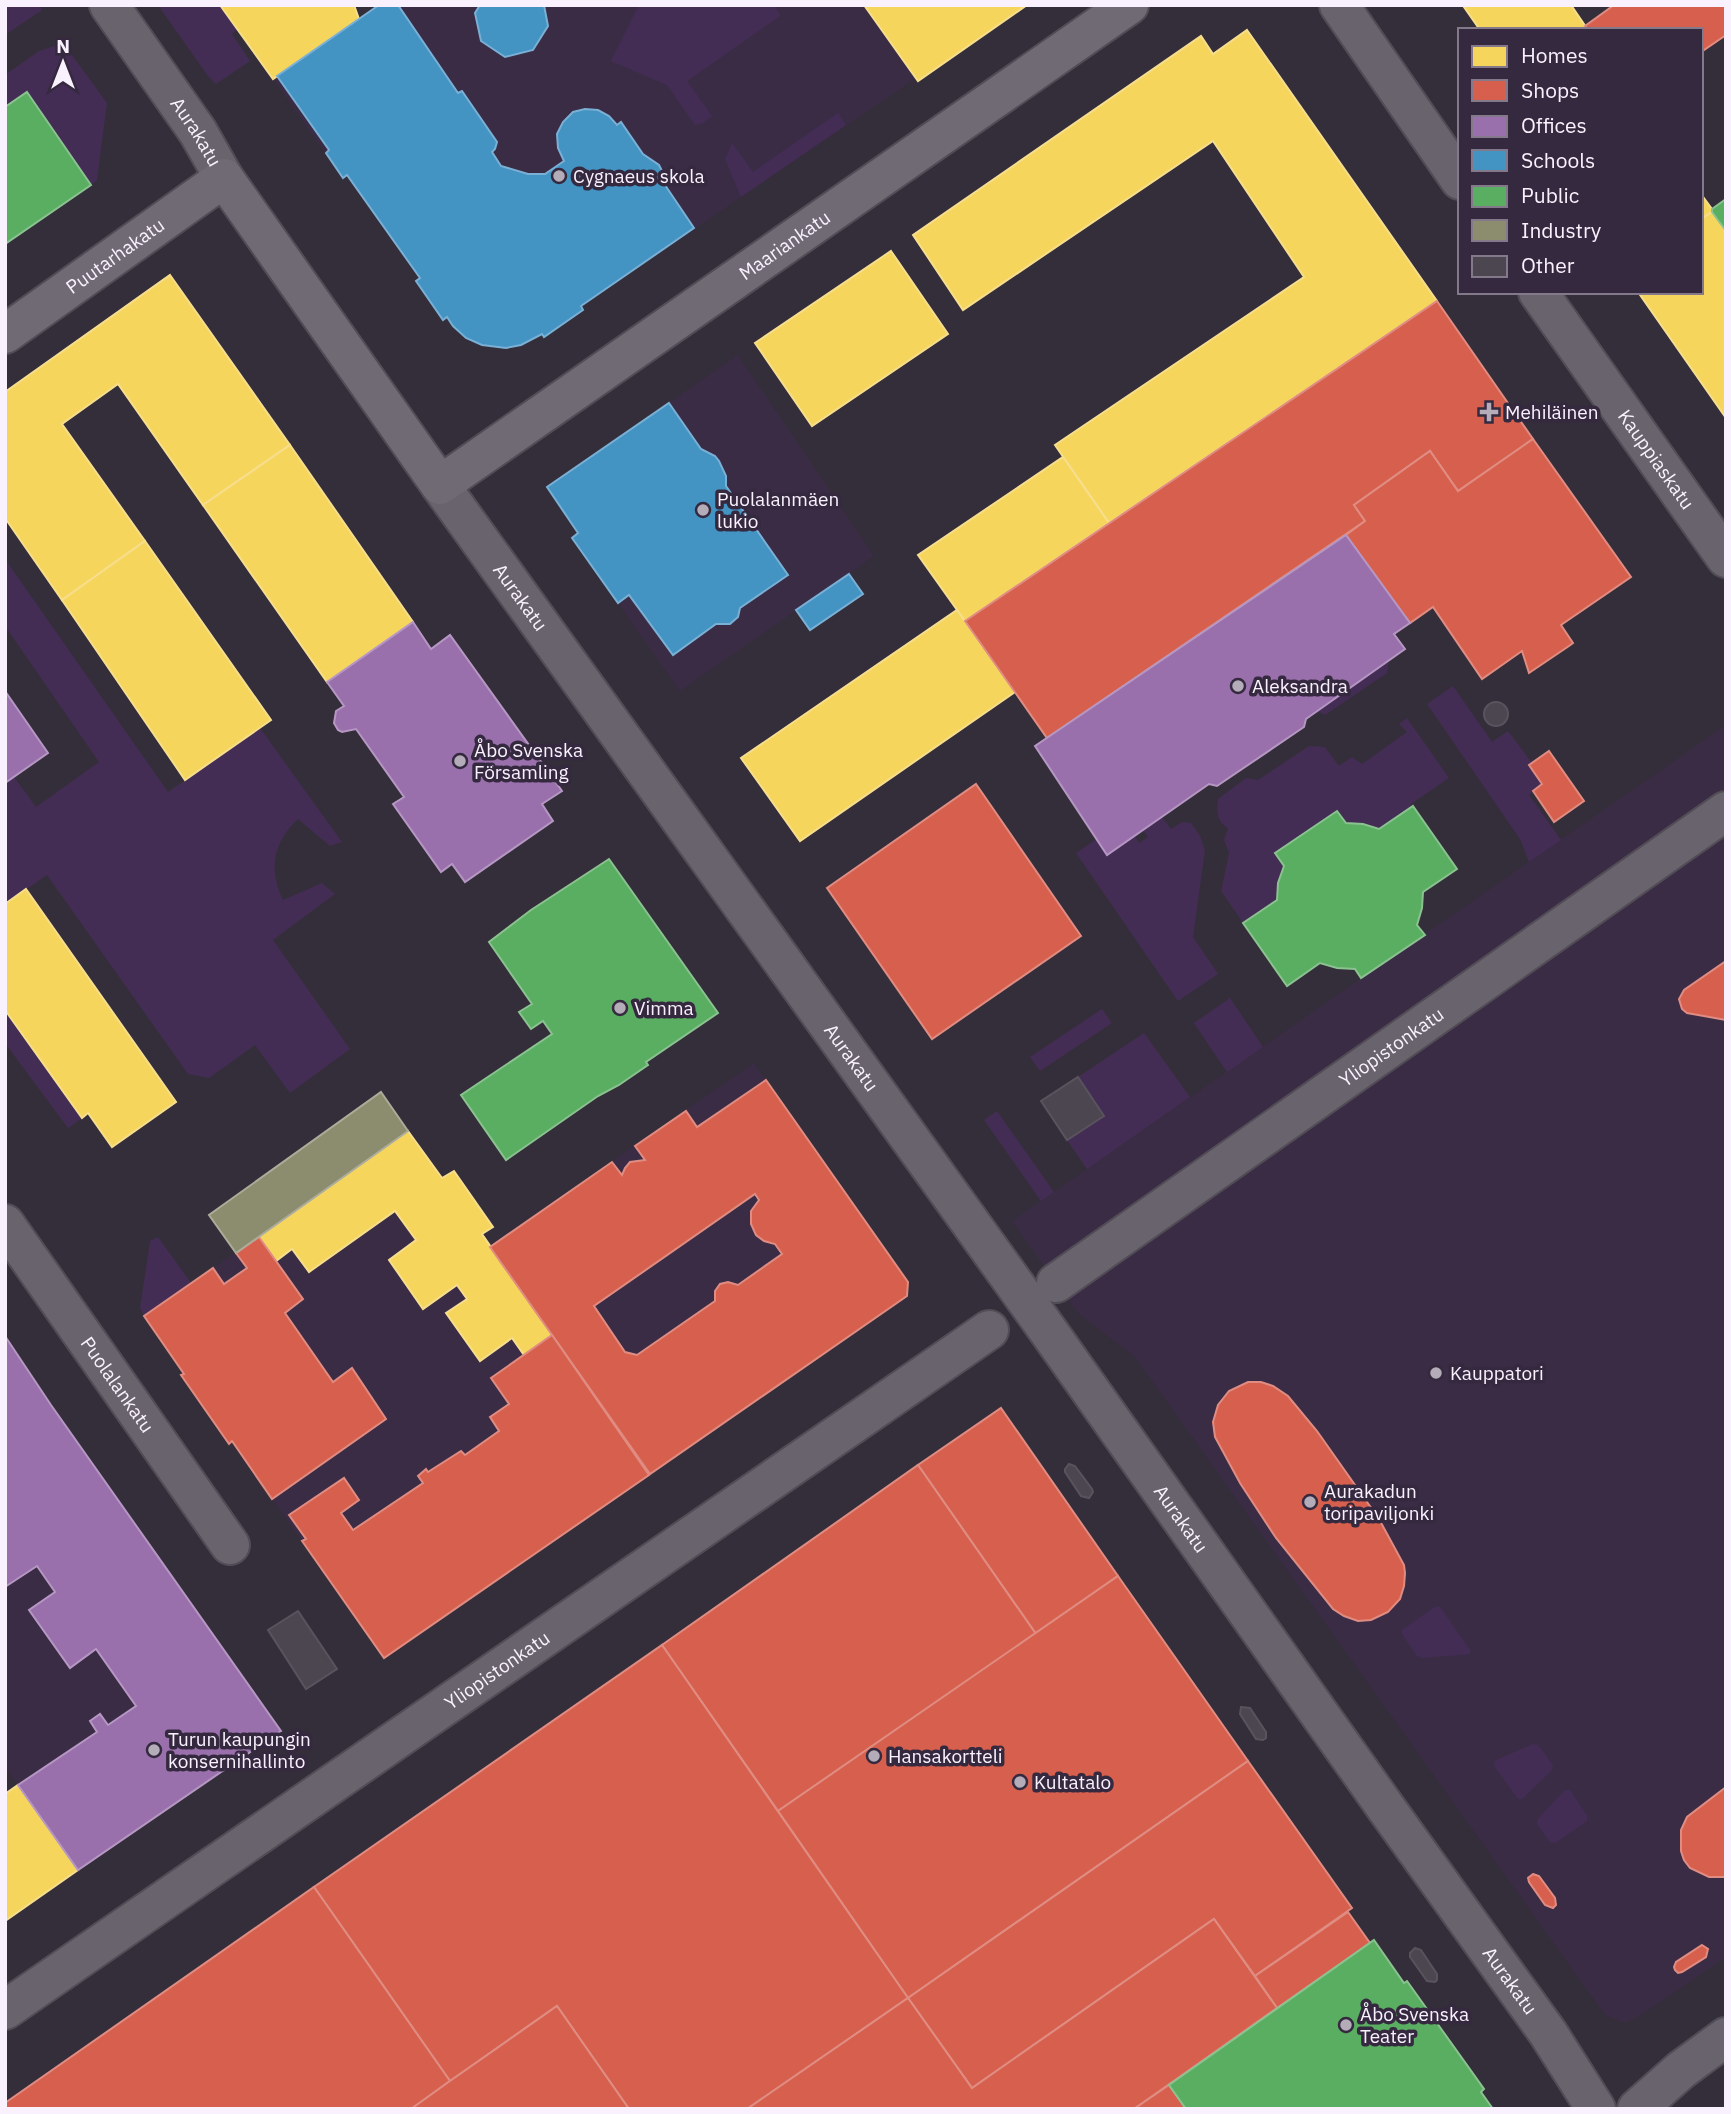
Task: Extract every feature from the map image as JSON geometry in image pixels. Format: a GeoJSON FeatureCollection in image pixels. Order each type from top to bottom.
{"type":"FeatureCollection","features":[{"type":"Feature","properties":{"kind":"street","name":"Aurakatu"},"geometry":{"type":"LineString","coordinates":[[109,5],[198,132],[224,178],[440,485],[1049,1332],[1385,1808],[1548,2033],[1595,2109]]}},
{"type":"Feature","properties":{"kind":"street","name":"Maariankatu"},"geometry":{"type":"LineString","coordinates":[[440,485],[1129,5]]}},
{"type":"Feature","properties":{"kind":"street"},"geometry":{"type":"LineString","coordinates":[[1339,5],[1458,177]]}},
{"type":"Feature","properties":{"kind":"street","name":"Puutarhakatu"},"geometry":{"type":"LineString","coordinates":[[5,334],[224,178]]}},
{"type":"Feature","properties":{"kind":"street","name":"Kauppiaskatu"},"geometry":{"type":"LineString","coordinates":[[1539,294],[1726,558]]}},
{"type":"Feature","properties":{"kind":"street","name":"Yliopistonkatu"},"geometry":{"type":"LineString","coordinates":[[1056,1283],[1726,811]]}},
{"type":"Feature","properties":{"kind":"street","name":"Puolalankatu"},"geometry":{"type":"LineString","coordinates":[[5,1224],[230,1545]]}},
{"type":"Feature","properties":{"kind":"street","name":"Yliopistonkatu"},"geometry":{"type":"LineString","coordinates":[[5,2010],[989,1331]]}},
{"type":"Feature","properties":{"kind":"street"},"geometry":{"type":"LineString","coordinates":[[1637,2109],[1681,2070],[1726,2038]]}},
{"type":"Feature","properties":{"kind":"shaded area"},"geometry":{"type":"Polygon","coordinates":[[[5,5],[39,5],[42,10],[5,35],[5,5]]]}},
{"type":"Feature","properties":{"kind":"shaded area"},"geometry":{"type":"Polygon","coordinates":[[[158,5],[220,5],[237,29],[232,34],[250,61],[216,84],[158,5]]]}},
{"type":"Feature","properties":{"kind":"shaded area","name":"Cygnaeus skola"},"geometry":{"type":"Polygon","coordinates":[[[379,5],[864,5],[916,78],[581,306],[583,310],[544,337],[541,334],[521,345],[498,348],[473,342],[459,333],[447,318],[443,320],[416,281],[420,278],[347,176],[343,178],[273,79],[379,5]]]}},
{"type":"Feature","properties":{"kind":"shaded area"},"geometry":{"type":"Polygon","coordinates":[[[639,5],[775,5],[780,16],[687,81],[712,116],[695,125],[667,85],[611,61],[639,5]]]}},
{"type":"Feature","properties":{"kind":"shaded area"},"geometry":{"type":"Polygon","coordinates":[[[63,43],[107,103],[97,180],[91,185],[27,93],[5,107],[5,75],[39,51],[63,43]]]}},
{"type":"Feature","properties":{"kind":"shaded area"},"geometry":{"type":"Polygon","coordinates":[[[838,113],[846,125],[741,197],[725,159],[732,143],[753,172],[838,113]]]}},
{"type":"Feature","properties":{"kind":"shaded area","name":"Puolalanmäen lukio"},"geometry":{"type":"Polygon","coordinates":[[[738,355],[874,556],[680,691],[572,538],[578,533],[547,487],[738,355]]]}},
{"type":"Feature","properties":{"kind":"shaded area"},"geometry":{"type":"Polygon","coordinates":[[[5,559],[168,792],[260,728],[342,842],[330,846],[298,819],[283,837],[276,856],[276,877],[283,900],[322,883],[335,894],[273,940],[350,1049],[290,1093],[255,1045],[209,1078],[188,1074],[47,875],[5,904],[5,783],[14,777],[36,807],[99,762],[5,626],[5,559]]]}},
{"type":"Feature","properties":{"kind":"shaded area"},"geometry":{"type":"Polygon","coordinates":[[[1389,660],[1387,673],[1325,715],[1317,711],[1389,660]]]}},
{"type":"Feature","properties":{"kind":"shaded area"},"geometry":{"type":"Polygon","coordinates":[[[1453,686],[1492,742],[1508,731],[1532,763],[1529,765],[1542,784],[1529,795],[1561,840],[1529,862],[1520,839],[1427,704],[1453,686]]]}},
{"type":"Feature","properties":{"kind":"shaded area"},"geometry":{"type":"Polygon","coordinates":[[[1407,718],[1449,778],[1379,829],[1346,823],[1337,811],[1275,853],[1284,866],[1278,883],[1277,900],[1243,923],[1221,891],[1229,853],[1224,840],[1228,828],[1218,816],[1218,799],[1246,778],[1258,780],[1309,746],[1325,747],[1339,766],[1352,757],[1362,764],[1407,732],[1399,724],[1407,718]]]}},
{"type":"Feature","properties":{"kind":"shaded area","name":"Kauppatori"},"geometry":{"type":"Polygon","coordinates":[[[1726,725],[1726,1957],[1641,2015],[1622,2022],[1605,2015],[1135,1357],[1078,1313],[1012,1221],[1726,725]]]}},
{"type":"Feature","properties":{"kind":"shaded area"},"geometry":{"type":"Polygon","coordinates":[[[1162,817],[1171,829],[1182,822],[1191,823],[1205,850],[1193,937],[1218,974],[1178,1001],[1076,853],[1097,839],[1135,836],[1139,843],[1148,837],[1143,830],[1162,817]]]}},
{"type":"Feature","properties":{"kind":"shaded area"},"geometry":{"type":"Polygon","coordinates":[[[1230,998],[1263,1047],[1227,1072],[1194,1023],[1230,998]]]}},
{"type":"Feature","properties":{"kind":"shaded area"},"geometry":{"type":"Polygon","coordinates":[[[1102,1009],[1112,1023],[1040,1071],[1030,1057],[1102,1009]]]}},
{"type":"Feature","properties":{"kind":"shaded area"},"geometry":{"type":"Polygon","coordinates":[[[5,1010],[82,1118],[68,1128],[5,1043],[5,1010]]]}},
{"type":"Feature","properties":{"kind":"shaded area"},"geometry":{"type":"Polygon","coordinates":[[[1144,1033],[1190,1097],[1087,1169],[1067,1140],[1104,1116],[1078,1077],[1144,1033]]]}},
{"type":"Feature","properties":{"kind":"shaded area"},"geometry":{"type":"Polygon","coordinates":[[[754,1063],[908,1282],[906,1296],[384,1658],[232,1442],[229,1444],[144,1317],[408,1131],[442,1178],[454,1171],[493,1227],[482,1234],[490,1246],[754,1063]]]}},
{"type":"Feature","properties":{"kind":"shaded area"},"geometry":{"type":"Polygon","coordinates":[[[997,1111],[1054,1192],[1041,1201],[984,1120],[997,1111]]]}},
{"type":"Feature","properties":{"kind":"shaded area"},"geometry":{"type":"Polygon","coordinates":[[[158,1237],[191,1283],[144,1316],[140,1308],[150,1241],[158,1237]]]}},
{"type":"Feature","properties":{"kind":"shaded area"},"geometry":{"type":"Polygon","coordinates":[[[5,1336],[281,1731],[78,1870],[5,1767],[5,1336]]]}},
{"type":"Feature","properties":{"kind":"shaded area"},"geometry":{"type":"Polygon","coordinates":[[[1435,1607],[1440,1607],[1470,1650],[1470,1654],[1422,1658],[1417,1656],[1402,1630],[1435,1607]]]}},
{"type":"Feature","properties":{"kind":"shaded area"},"geometry":{"type":"Polygon","coordinates":[[[1533,1744],[1538,1745],[1553,1765],[1552,1770],[1522,1799],[1518,1799],[1495,1767],[1494,1761],[1533,1744]]]}},
{"type":"Feature","properties":{"kind":"shaded area"},"geometry":{"type":"Polygon","coordinates":[[[1565,1790],[1570,1790],[1587,1816],[1587,1821],[1555,1843],[1550,1842],[1537,1820],[1565,1790]]]}},
{"type":"Feature","properties":{"kind":"building: Homes"},"geometry":{"type":"Polygon","coordinates":[[[220,5],[354,5],[359,19],[273,79],[220,5]]]}},
{"type":"Feature","properties":{"kind":"building: Homes"},"geometry":{"type":"Polygon","coordinates":[[[864,5],[1027,5],[918,81],[864,5]]]}},
{"type":"Feature","properties":{"kind":"building: Homes"},"geometry":{"type":"Polygon","coordinates":[[[1571,5],[1587,28],[1479,28],[1464,7],[1571,5]]]}},
{"type":"Feature","properties":{"kind":"building: Homes"},"geometry":{"type":"Polygon","coordinates":[[[1247,30],[1437,301],[1109,523],[1055,445],[1304,277],[1213,141],[963,310],[913,235],[1201,36],[1213,54],[1247,30]]]}},
{"type":"Feature","properties":{"kind":"building: Homes"},"geometry":{"type":"Polygon","coordinates":[[[1703,197],[1712,209],[1712,212],[1703,218],[1703,197]]]}},
{"type":"Feature","properties":{"kind":"building: Homes"},"geometry":{"type":"Polygon","coordinates":[[[1712,212],[1726,231],[1726,418],[1639,294],[1703,294],[1703,218],[1712,212]]]}},
{"type":"Feature","properties":{"kind":"building: Homes"},"geometry":{"type":"Polygon","coordinates":[[[891,251],[948,334],[812,426],[755,343],[891,251]]]}},
{"type":"Feature","properties":{"kind":"building: Homes"},"geometry":{"type":"Polygon","coordinates":[[[170,275],[290,445],[203,505],[118,384],[62,424],[145,541],[62,600],[5,518],[5,392],[170,275]]]}},
{"type":"Feature","properties":{"kind":"building: Homes"},"geometry":{"type":"Polygon","coordinates":[[[290,445],[413,622],[327,682],[203,505],[290,445]]]}},
{"type":"Feature","properties":{"kind":"building: Homes"},"geometry":{"type":"Polygon","coordinates":[[[1063,457],[1109,523],[965,621],[918,555],[1063,457]]]}},
{"type":"Feature","properties":{"kind":"building: Homes"},"geometry":{"type":"Polygon","coordinates":[[[145,541],[271,720],[185,780],[62,600],[145,541]]]}},
{"type":"Feature","properties":{"kind":"building: Homes"},"geometry":{"type":"Polygon","coordinates":[[[957,610],[1015,692],[800,841],[741,758],[957,610]]]}},
{"type":"Feature","properties":{"kind":"building: Homes"},"geometry":{"type":"Polygon","coordinates":[[[26,889],[176,1102],[112,1147],[88,1113],[82,1118],[5,1010],[5,904],[26,889]]]}},
{"type":"Feature","properties":{"kind":"building: Homes"},"geometry":{"type":"Polygon","coordinates":[[[408,1131],[442,1178],[454,1171],[493,1227],[482,1234],[552,1335],[524,1355],[512,1338],[480,1361],[446,1313],[467,1299],[457,1285],[423,1309],[389,1260],[416,1240],[395,1211],[309,1272],[292,1249],[276,1261],[259,1237],[408,1131]]]}},
{"type":"Feature","properties":{"kind":"building: Homes"},"geometry":{"type":"Polygon","coordinates":[[[18,1785],[78,1870],[5,1921],[5,1794],[18,1785]]]}},
{"type":"Feature","properties":{"kind":"building: Shops"},"geometry":{"type":"Polygon","coordinates":[[[1614,5],[1726,5],[1726,35],[1703,51],[1703,28],[1585,26],[1614,5]]]}},
{"type":"Feature","properties":{"kind":"building: Shops"},"geometry":{"type":"Polygon","coordinates":[[[1437,301],[1533,439],[1458,491],[1430,451],[1354,505],[1365,521],[1047,738],[965,621],[1437,301]]]}},
{"type":"Feature","properties":{"kind":"building: Shops"},"geometry":{"type":"Polygon","coordinates":[[[1533,439],[1631,577],[1561,625],[1573,643],[1569,646],[1529,673],[1522,651],[1482,679],[1433,607],[1410,623],[1346,535],[1365,521],[1354,505],[1430,451],[1458,491],[1533,439]]]}},
{"type":"Feature","properties":{"kind":"building: Shops"},"geometry":{"type":"Polygon","coordinates":[[[1549,751],[1584,801],[1554,822],[1533,791],[1542,784],[1529,765],[1549,751]]]}},
{"type":"Feature","properties":{"kind":"building: Shops"},"geometry":{"type":"Polygon","coordinates":[[[976,784],[1081,936],[932,1039],[827,888],[976,784]]]}},
{"type":"Feature","properties":{"kind":"building: Shops"},"geometry":{"type":"Polygon","coordinates":[[[1726,961],[1726,1020],[1687,1013],[1682,1009],[1679,999],[1684,990],[1726,961]]]}},
{"type":"Feature","properties":{"kind":"building: Shops"},"geometry":{"type":"Polygon","coordinates":[[[766,1080],[908,1282],[907,1296],[650,1474],[490,1247],[612,1162],[622,1175],[630,1162],[645,1160],[635,1146],[686,1111],[697,1127],[766,1080]],[[755,1194],[594,1306],[625,1352],[637,1355],[715,1301],[715,1291],[720,1284],[728,1282],[738,1285],[782,1254],[775,1244],[756,1235],[751,1224],[751,1211],[759,1200],[755,1194]]]}},
{"type":"Feature","properties":{"kind":"building: Shops"},"geometry":{"type":"Polygon","coordinates":[[[259,1237],[303,1299],[285,1313],[333,1382],[352,1368],[386,1419],[272,1499],[232,1441],[229,1444],[144,1316],[213,1268],[224,1284],[247,1268],[236,1253],[259,1237]]]}},
{"type":"Feature","properties":{"kind":"building: Shops"},"geometry":{"type":"Polygon","coordinates":[[[552,1335],[649,1475],[384,1658],[302,1541],[306,1539],[289,1515],[344,1478],[359,1500],[341,1513],[353,1530],[423,1483],[418,1476],[426,1469],[428,1472],[461,1451],[465,1455],[499,1431],[490,1417],[509,1404],[491,1378],[552,1335]]]}},
{"type":"Feature","properties":{"kind":"building: Shops","name":"Aurakadun toripaviljonki"},"geometry":{"type":"Polygon","coordinates":[[[1248,1382],[1273,1386],[1288,1396],[1317,1431],[1379,1519],[1404,1565],[1405,1573],[1400,1599],[1388,1612],[1371,1620],[1358,1621],[1333,1609],[1276,1538],[1240,1483],[1215,1437],[1213,1422],[1218,1405],[1229,1391],[1248,1382]]]}},
{"type":"Feature","properties":{"kind":"building: Shops"},"geometry":{"type":"Polygon","coordinates":[[[1001,1408],[1118,1576],[1036,1634],[918,1465],[1001,1408]]]}},
{"type":"Feature","properties":{"kind":"building: Shops"},"geometry":{"type":"Polygon","coordinates":[[[918,1465],[1036,1634],[778,1811],[662,1645],[918,1465]]]}},
{"type":"Feature","properties":{"kind":"building: Shops","name":"Kultatalo"},"geometry":{"type":"Polygon","coordinates":[[[1118,1576],[1248,1761],[908,1998],[778,1811],[1118,1576]]]}},
{"type":"Feature","properties":{"kind":"building: Shops"},"geometry":{"type":"Polygon","coordinates":[[[662,1645],[908,1998],[747,2109],[629,2109],[557,2006],[450,2081],[314,1887],[662,1645]]]}},
{"type":"Feature","properties":{"kind":"building: Shops"},"geometry":{"type":"Polygon","coordinates":[[[1248,1761],[1352,1908],[1255,1976],[1214,1919],[972,2088],[908,1998],[1248,1761]]]}},
{"type":"Feature","properties":{"kind":"building: Shops"},"geometry":{"type":"Polygon","coordinates":[[[1726,1787],[1726,1877],[1709,1877],[1690,1868],[1684,1860],[1681,1830],[1687,1817],[1726,1787]]]}},
{"type":"Feature","properties":{"kind":"building: Shops"},"geometry":{"type":"Polygon","coordinates":[[[1533,1874],[1539,1876],[1555,1898],[1556,1905],[1553,1908],[1545,1905],[1529,1882],[1528,1878],[1533,1874]]]}},
{"type":"Feature","properties":{"kind":"building: Shops"},"geometry":{"type":"Polygon","coordinates":[[[314,1887],[450,2081],[411,2109],[5,2109],[5,2103],[314,1887]]]}},
{"type":"Feature","properties":{"kind":"building: Shops"},"geometry":{"type":"Polygon","coordinates":[[[1348,1912],[1370,1943],[1277,2008],[1255,1976],[1348,1912]]]}},
{"type":"Feature","properties":{"kind":"building: Shops"},"geometry":{"type":"Polygon","coordinates":[[[1214,1919],[1277,2008],[1134,2109],[747,2109],[908,1998],[972,2088],[1214,1919]]]}},
{"type":"Feature","properties":{"kind":"building: Shops"},"geometry":{"type":"Polygon","coordinates":[[[1702,1945],[1708,1949],[1706,1957],[1678,1973],[1674,1967],[1676,1962],[1702,1945]]]}},
{"type":"Feature","properties":{"kind":"building: Shops"},"geometry":{"type":"Polygon","coordinates":[[[557,2006],[629,2109],[411,2109],[450,2081],[557,2006]]]}},
{"type":"Feature","properties":{"kind":"building: Shops"},"geometry":{"type":"Polygon","coordinates":[[[1169,2085],[1186,2109],[1134,2109],[1169,2085]]]}},
{"type":"Feature","properties":{"kind":"building: Offices","name":"Aleksandra"},"geometry":{"type":"Polygon","coordinates":[[[1346,535],[1410,623],[1394,634],[1405,649],[1306,719],[1304,727],[1217,786],[1209,784],[1107,855],[1035,746],[1346,535]]]}},
{"type":"Feature","properties":{"kind":"building: Offices","name":"Åbo Svenska Församling"},"geometry":{"type":"Polygon","coordinates":[[[413,622],[431,649],[450,635],[562,791],[542,804],[553,821],[465,882],[452,864],[441,872],[393,804],[404,797],[356,729],[342,732],[334,723],[336,711],[344,706],[327,682],[413,622]]]}},
{"type":"Feature","properties":{"kind":"building: Offices"},"geometry":{"type":"Polygon","coordinates":[[[5,691],[48,753],[5,783],[5,691]]]}},
{"type":"Feature","properties":{"kind":"building: Offices"},"geometry":{"type":"Polygon","coordinates":[[[5,1336],[281,1731],[78,1870],[18,1785],[97,1732],[90,1721],[100,1714],[108,1725],[136,1706],[96,1649],[70,1668],[29,1610],[55,1592],[37,1566],[5,1587],[5,1336]]]}},
{"type":"Feature","properties":{"kind":"building: Schools"},"geometry":{"type":"Polygon","coordinates":[[[379,5],[398,5],[458,93],[462,91],[497,142],[492,152],[501,166],[528,174],[545,174],[564,161],[558,148],[557,134],[563,122],[573,112],[598,110],[609,116],[617,125],[621,122],[643,154],[659,165],[665,185],[694,228],[581,306],[583,310],[544,337],[542,334],[521,345],[506,348],[482,345],[466,338],[447,317],[443,320],[416,281],[420,278],[347,175],[343,178],[326,153],[329,150],[277,76],[379,5]]]}},
{"type":"Feature","properties":{"kind":"building: Schools"},"geometry":{"type":"Polygon","coordinates":[[[480,5],[544,5],[548,26],[533,50],[505,57],[481,41],[475,13],[480,5]]]}},
{"type":"Feature","properties":{"kind":"building: Schools"},"geometry":{"type":"Polygon","coordinates":[[[669,403],[701,449],[719,461],[726,476],[726,486],[788,575],[740,608],[738,617],[730,624],[716,624],[673,655],[629,595],[618,603],[572,538],[578,533],[547,487],[669,403]]]}},
{"type":"Feature","properties":{"kind":"building: Schools"},"geometry":{"type":"Polygon","coordinates":[[[849,574],[863,594],[810,630],[796,610],[849,574]]]}},
{"type":"Feature","properties":{"kind":"building: Public"},"geometry":{"type":"Polygon","coordinates":[[[27,92],[91,185],[5,244],[5,107],[27,92]]]}},
{"type":"Feature","properties":{"kind":"building: Public"},"geometry":{"type":"Polygon","coordinates":[[[1726,199],[1726,231],[1712,209],[1726,199]]]}},
{"type":"Feature","properties":{"kind":"building: Public"},"geometry":{"type":"Polygon","coordinates":[[[1413,806],[1457,869],[1423,892],[1417,925],[1425,935],[1361,978],[1355,969],[1320,963],[1287,986],[1243,923],[1277,900],[1278,883],[1284,866],[1275,853],[1337,811],[1346,823],[1379,829],[1413,806]]]}},
{"type":"Feature","properties":{"kind":"building: Public","name":"Vimma"},"geometry":{"type":"Polygon","coordinates":[[[609,859],[718,1013],[646,1062],[648,1065],[506,1160],[461,1095],[552,1034],[543,1021],[531,1029],[519,1012],[532,1004],[489,942],[531,910],[609,859]]]}},
{"type":"Feature","properties":{"kind":"building: Public","name":"Åbo Svenska Teater"},"geometry":{"type":"Polygon","coordinates":[[[1374,1940],[1404,1983],[1407,1981],[1484,2089],[1481,2092],[1493,2109],[1186,2109],[1169,2085],[1374,1940]]]}},
{"type":"Feature","properties":{"kind":"building: Industry"},"geometry":{"type":"Polygon","coordinates":[[[381,1092],[408,1131],[236,1253],[209,1215],[381,1092]]]}},
{"type":"Feature","properties":{"kind":"building: Other"},"geometry":{"type":"Polygon","coordinates":[[[1496,702],[1505,705],[1508,714],[1505,723],[1496,726],[1487,723],[1484,714],[1487,705],[1496,702]]]}},
{"type":"Feature","properties":{"kind":"building: Other"},"geometry":{"type":"Polygon","coordinates":[[[1078,1077],[1104,1116],[1067,1140],[1041,1101],[1078,1077]]]}},
{"type":"Feature","properties":{"kind":"building: Other"},"geometry":{"type":"Polygon","coordinates":[[[1069,1464],[1075,1466],[1092,1489],[1089,1498],[1081,1496],[1065,1472],[1069,1464]]]}},
{"type":"Feature","properties":{"kind":"building: Other"},"geometry":{"type":"Polygon","coordinates":[[[298,1611],[337,1669],[306,1689],[268,1630],[298,1611]]]}},
{"type":"Feature","properties":{"kind":"building: Other"},"geometry":{"type":"Polygon","coordinates":[[[1241,1707],[1250,1708],[1266,1732],[1266,1738],[1256,1739],[1240,1714],[1241,1707]]]}},
{"type":"Feature","properties":{"kind":"building: Other"},"geometry":{"type":"Polygon","coordinates":[[[1415,1948],[1421,1950],[1437,1974],[1435,1982],[1427,1981],[1410,1957],[1415,1948]]]}},
{"type":"Feature","properties":{"kind":"place","name":"Cygnaeus skola"},"geometry":{"type":"Point","coordinates":[559,176]}},
{"type":"Feature","properties":{"kind":"place","name":"Mehiläinen"},"geometry":{"type":"Point","coordinates":[1489,412]}},
{"type":"Feature","properties":{"kind":"place","name":"Puolalanmäen lukio"},"geometry":{"type":"Point","coordinates":[703,510]}},
{"type":"Feature","properties":{"kind":"place","name":"Aleksandra"},"geometry":{"type":"Point","coordinates":[1238,686]}},
{"type":"Feature","properties":{"kind":"place","name":"Åbo Svenska Församling"},"geometry":{"type":"Point","coordinates":[460,761]}},
{"type":"Feature","properties":{"kind":"place","name":"Vimma"},"geometry":{"type":"Point","coordinates":[620,1008]}},
{"type":"Feature","properties":{"kind":"place","name":"Kauppatori"},"geometry":{"type":"Point","coordinates":[1436,1373]}},
{"type":"Feature","properties":{"kind":"place","name":"Aurakadun toripaviljonki"},"geometry":{"type":"Point","coordinates":[1310,1502]}},
{"type":"Feature","properties":{"kind":"place","name":"Turun kaupungin konsernihallinto"},"geometry":{"type":"Point","coordinates":[154,1750]}},
{"type":"Feature","properties":{"kind":"place","name":"Hansakortteli"},"geometry":{"type":"Point","coordinates":[874,1756]}},
{"type":"Feature","properties":{"kind":"place","name":"Kultatalo"},"geometry":{"type":"Point","coordinates":[1020,1782]}},
{"type":"Feature","properties":{"kind":"place","name":"Åbo Svenska Teater"},"geometry":{"type":"Point","coordinates":[1346,2025]}}]}
